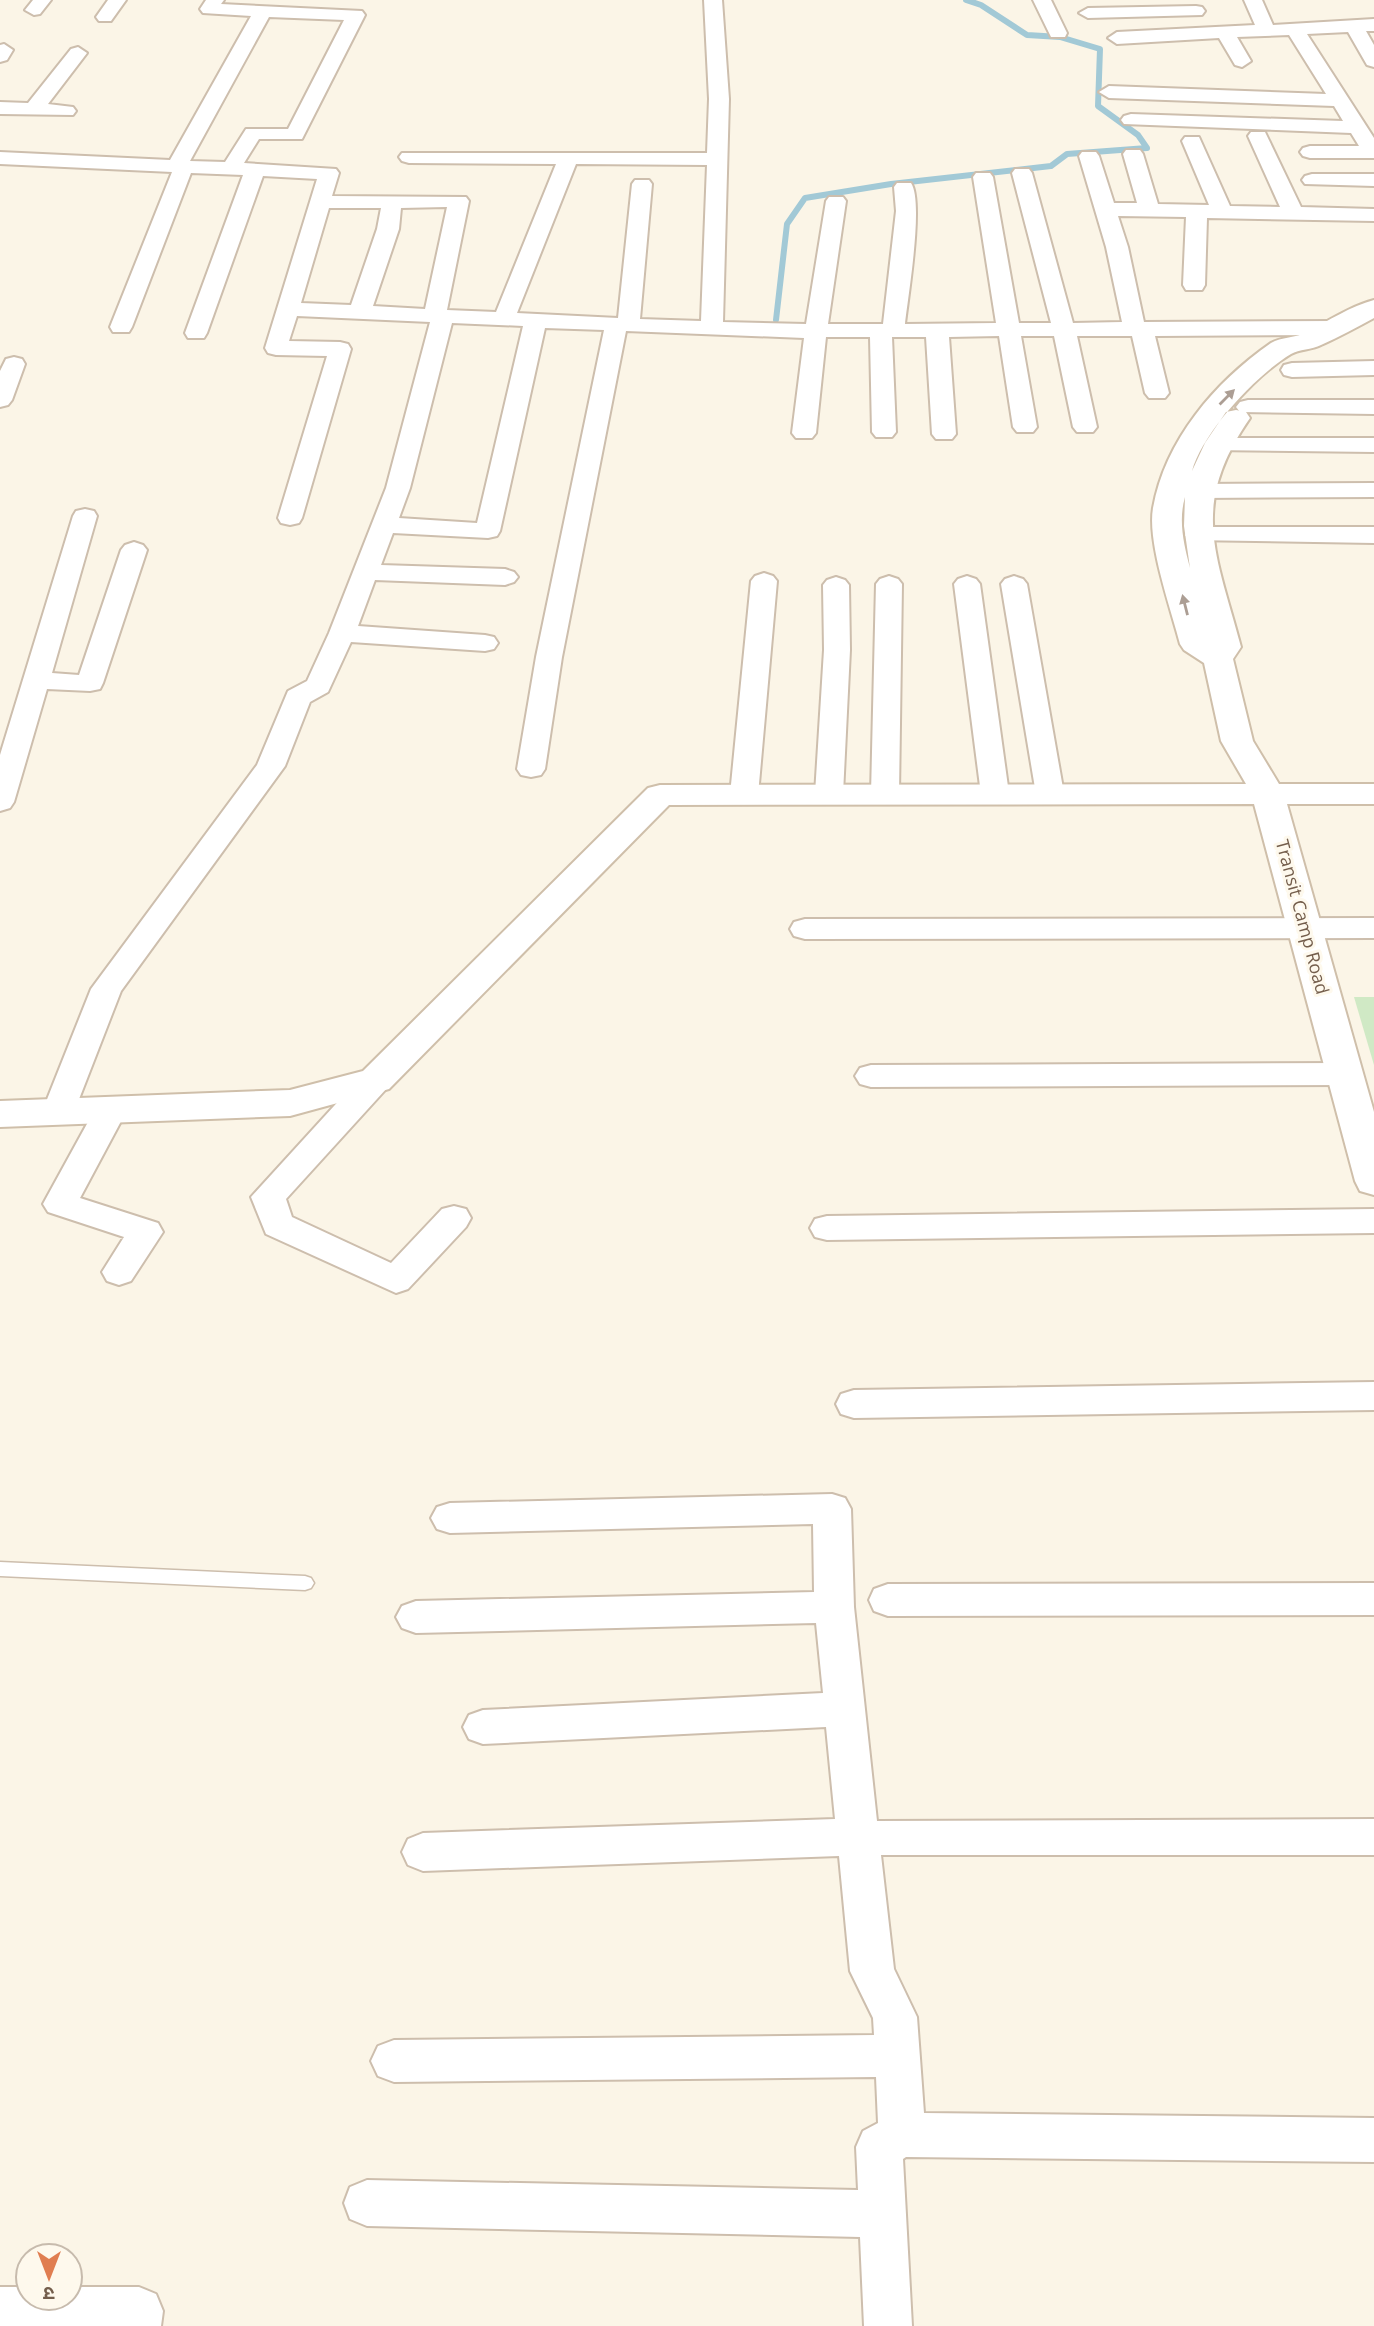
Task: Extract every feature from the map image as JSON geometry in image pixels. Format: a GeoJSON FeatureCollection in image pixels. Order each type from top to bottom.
{"type":"FeatureCollection","features":[{"type":"Feature","properties":{"kind":"main road"},"geometry":{"type":"LineString","coordinates":[[1219,659],[1195,644],[1169,542],[1167,510],[1171,486],[1180,463],[1207,416],[1240,383],[1283,347],[1310,341],[1374,309]]}},
{"type":"Feature","properties":{"kind":"main road","name":"Transit Camp Road"},"geometry":{"type":"LineString","coordinates":[[1310,341],[1310,354],[1236,418],[1217,445],[1199,491],[1199,529],[1226,647],[1219,659],[1237,741],[1268,794],[1374,1181]]}},
{"type":"Feature","properties":{"kind":"main road"},"geometry":{"type":"LineString","coordinates":[[1168,523],[1199,529]]}},
{"type":"Feature","properties":{"kind":"main road"},"geometry":{"type":"LineString","coordinates":[[0,1114],[290,1103],[376,1080],[660,794],[1374,794]]}},
{"type":"Feature","properties":{"kind":"street"},"geometry":{"type":"LineString","coordinates":[[105,17],[117,0]]}},
{"type":"Feature","properties":{"kind":"street"},"geometry":{"type":"LineString","coordinates":[[197,129],[295,135],[356,15],[327,7],[263,11],[209,9],[215,0]]}},
{"type":"Feature","properties":{"kind":"street"},"geometry":{"type":"LineString","coordinates":[[712,328],[719,99],[713,0]]}},
{"type":"Feature","properties":{"kind":"street"},"geometry":{"type":"LineString","coordinates":[[1042,0],[1058,33]]}},
{"type":"Feature","properties":{"kind":"street"},"geometry":{"type":"LineString","coordinates":[[1253,0],[1266,29]]}},
{"type":"Feature","properties":{"kind":"street"},"geometry":{"type":"LineString","coordinates":[[1088,13],[1194,5],[1202,25],[1218,31],[1242,61]]}},
{"type":"Feature","properties":{"kind":"street"},"geometry":{"type":"LineString","coordinates":[[1314,9],[1323,27]]}},
{"type":"Feature","properties":{"kind":"street"},"geometry":{"type":"LineString","coordinates":[[121,327],[180,166],[197,129],[263,11]]}},
{"type":"Feature","properties":{"kind":"street"},"geometry":{"type":"LineString","coordinates":[[1124,47],[1218,31],[1374,25]]}},
{"type":"Feature","properties":{"kind":"street"},"geometry":{"type":"LineString","coordinates":[[1354,26],[1374,61]]}},
{"type":"Feature","properties":{"kind":"street"},"geometry":{"type":"LineString","coordinates":[[1294,28],[1373,152]]}},
{"type":"Feature","properties":{"kind":"street"},"geometry":{"type":"LineString","coordinates":[[34,109],[78,53]]}},
{"type":"Feature","properties":{"kind":"street"},"geometry":{"type":"LineString","coordinates":[[1108,84],[1335,92]]}},
{"type":"Feature","properties":{"kind":"street"},"geometry":{"type":"LineString","coordinates":[[0,108],[66,111]]}},
{"type":"Feature","properties":{"kind":"street"},"geometry":{"type":"LineString","coordinates":[[1132,120],[1357,127]]}},
{"type":"Feature","properties":{"kind":"street"},"geometry":{"type":"LineString","coordinates":[[232,168],[253,133]]}},
{"type":"Feature","properties":{"kind":"street"},"geometry":{"type":"LineString","coordinates":[[1258,136],[1293,213]]}},
{"type":"Feature","properties":{"kind":"street"},"geometry":{"type":"LineString","coordinates":[[1192,141],[1222,211]]}},
{"type":"Feature","properties":{"kind":"street"},"geometry":{"type":"LineString","coordinates":[[1310,152],[1373,152]]}},
{"type":"Feature","properties":{"kind":"street"},"geometry":{"type":"LineString","coordinates":[[1133,154],[1149,210]]}},
{"type":"Feature","properties":{"kind":"street"},"geometry":{"type":"LineString","coordinates":[[1089,156],[1157,393]]}},
{"type":"Feature","properties":{"kind":"street"},"geometry":{"type":"LineString","coordinates":[[409,157],[717,159]]}},
{"type":"Feature","properties":{"kind":"street"},"geometry":{"type":"LineString","coordinates":[[0,158],[330,173],[276,348],[340,349],[290,518]]}},
{"type":"Feature","properties":{"kind":"street"},"geometry":{"type":"LineString","coordinates":[[504,319],[569,158]]}},
{"type":"Feature","properties":{"kind":"street"},"geometry":{"type":"LineString","coordinates":[[196,333],[255,169]]}},
{"type":"Feature","properties":{"kind":"street"},"geometry":{"type":"LineString","coordinates":[[1023,173],[1064,330],[1085,427]]}},
{"type":"Feature","properties":{"kind":"street"},"geometry":{"type":"LineString","coordinates":[[983,177],[1025,427]]}},
{"type":"Feature","properties":{"kind":"street"},"geometry":{"type":"LineString","coordinates":[[1312,180],[1374,180]]}},
{"type":"Feature","properties":{"kind":"street"},"geometry":{"type":"LineString","coordinates":[[531,769],[549,657],[622,324],[642,184]]}},
{"type":"Feature","properties":{"kind":"street"},"geometry":{"type":"LineString","coordinates":[[884,432],[887,330],[905,211],[904,187]]}},
{"type":"Feature","properties":{"kind":"street"},"geometry":{"type":"LineString","coordinates":[[360,312],[388,229],[392,201]]}},
{"type":"Feature","properties":{"kind":"street"},"geometry":{"type":"LineString","coordinates":[[58,1112],[106,989],[271,766],[298,697],[318,686],[342,633],[398,488],[439,316],[459,201],[321,202]]}},
{"type":"Feature","properties":{"kind":"street"},"geometry":{"type":"LineString","coordinates":[[804,433],[836,201]]}},
{"type":"Feature","properties":{"kind":"street"},"geometry":{"type":"LineString","coordinates":[[1105,209],[1374,215]]}},
{"type":"Feature","properties":{"kind":"street"},"geometry":{"type":"LineString","coordinates":[[1194,285],[1197,211]]}},
{"type":"Feature","properties":{"kind":"street"},"geometry":{"type":"LineString","coordinates":[[289,309],[816,331],[1335,328]]}},
{"type":"Feature","properties":{"kind":"street"},"geometry":{"type":"LineString","coordinates":[[384,526],[488,531],[536,320]]}},
{"type":"Feature","properties":{"kind":"street"},"geometry":{"type":"LineString","coordinates":[[937,330],[944,433]]}},
{"type":"Feature","properties":{"kind":"street"},"geometry":{"type":"LineString","coordinates":[[0,400],[14,364]]}},
{"type":"Feature","properties":{"kind":"street"},"geometry":{"type":"LineString","coordinates":[[1292,370],[1374,368]]}},
{"type":"Feature","properties":{"kind":"street"},"geometry":{"type":"LineString","coordinates":[[1248,407],[1374,407]]}},
{"type":"Feature","properties":{"kind":"street"},"geometry":{"type":"LineString","coordinates":[[1217,445],[1374,445]]}},
{"type":"Feature","properties":{"kind":"street"},"geometry":{"type":"LineString","coordinates":[[1199,491],[1374,490]]}},
{"type":"Feature","properties":{"kind":"street"},"geometry":{"type":"LineString","coordinates":[[0,803],[85,516]]}},
{"type":"Feature","properties":{"kind":"street"},"geometry":{"type":"LineString","coordinates":[[1199,529],[1374,535]]}},
{"type":"Feature","properties":{"kind":"street"},"geometry":{"type":"LineString","coordinates":[[36,681],[90,683],[134,550]]}},
{"type":"Feature","properties":{"kind":"street"},"geometry":{"type":"LineString","coordinates":[[366,572],[505,577]]}},
{"type":"Feature","properties":{"kind":"street"},"geometry":{"type":"LineString","coordinates":[[744,794],[764,581]]}},
{"type":"Feature","properties":{"kind":"street"},"geometry":{"type":"LineString","coordinates":[[885,794],[889,584]]}},
{"type":"Feature","properties":{"kind":"street"},"geometry":{"type":"LineString","coordinates":[[967,584],[995,794]]}},
{"type":"Feature","properties":{"kind":"street"},"geometry":{"type":"LineString","coordinates":[[1014,584],[1050,794]]}},
{"type":"Feature","properties":{"kind":"street"},"geometry":{"type":"LineString","coordinates":[[829,794],[837,650],[836,585]]}},
{"type":"Feature","properties":{"kind":"street"},"geometry":{"type":"LineString","coordinates":[[342,633],[485,643]]}},
{"type":"Feature","properties":{"kind":"street"},"geometry":{"type":"LineString","coordinates":[[805,929],[1374,929]]}},
{"type":"Feature","properties":{"kind":"street"},"geometry":{"type":"LineString","coordinates":[[871,1076],[1345,1074]]}},
{"type":"Feature","properties":{"kind":"street"},"geometry":{"type":"LineString","coordinates":[[376,1080],[268,1197],[278,1225],[396,1280],[454,1218]]}},
{"type":"Feature","properties":{"kind":"street"},"geometry":{"type":"LineString","coordinates":[[111,1110],[60,1204],[146,1231],[119,1272]]}},
{"type":"Feature","properties":{"kind":"street"},"geometry":{"type":"LineString","coordinates":[[827,1228],[1374,1221]]}},
{"type":"Feature","properties":{"kind":"street"},"geometry":{"type":"LineString","coordinates":[[854,1404],[1374,1396]]}},
{"type":"Feature","properties":{"kind":"street"},"geometry":{"type":"LineString","coordinates":[[450,1518],[832,1509],[834,1607],[845,1709],[871,1837],[872,1972],[895,2017],[902,2135]]}},
{"type":"Feature","properties":{"kind":"street"},"geometry":{"type":"LineString","coordinates":[[888,1600],[1374,1599]]}},
{"type":"Feature","properties":{"kind":"street"},"geometry":{"type":"LineString","coordinates":[[416,1617],[834,1607]]}},
{"type":"Feature","properties":{"kind":"street"},"geometry":{"type":"LineString","coordinates":[[483,1727],[845,1709]]}},
{"type":"Feature","properties":{"kind":"street"},"geometry":{"type":"LineString","coordinates":[[423,1852],[871,1837],[1374,1837]]}},
{"type":"Feature","properties":{"kind":"street"},"geometry":{"type":"LineString","coordinates":[[394,2061],[897,2056]]}},
{"type":"Feature","properties":{"kind":"street"},"geometry":{"type":"LineString","coordinates":[[888,2326],[879,2147],[902,2135],[1374,2140]]}},
{"type":"Feature","properties":{"kind":"street"},"geometry":{"type":"LineString","coordinates":[[367,2203],[882,2214]]}},
{"type":"Feature","properties":{"kind":"street"},"geometry":{"type":"LineString","coordinates":[[0,2311],[139,2311],[137,2326]]}},
{"type":"Feature","properties":{"kind":"lane"},"geometry":{"type":"LineString","coordinates":[[0,1569],[305,1583]]}},
{"type":"Feature","properties":{"kind":"green space"},"geometry":{"type":"Polygon","coordinates":[[[1354,997],[1374,997],[1374,1065],[1354,997]]]}},
{"type":"Feature","properties":{"kind":"waterway"},"geometry":{"type":"LineString","coordinates":[[776,320],[787,224],[805,198],[891,184],[1051,166],[1067,154],[1147,148],[1138,135],[1098,106],[1100,49],[1060,37],[1027,35],[981,5],[966,0]]}}]}
